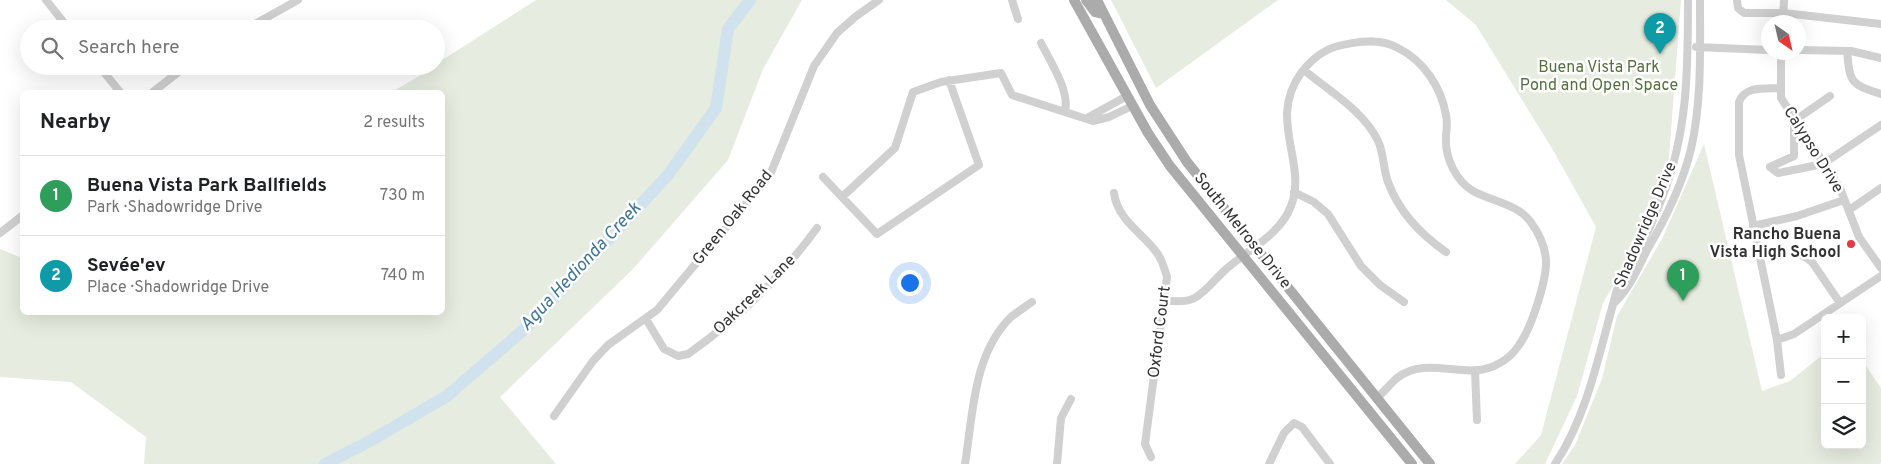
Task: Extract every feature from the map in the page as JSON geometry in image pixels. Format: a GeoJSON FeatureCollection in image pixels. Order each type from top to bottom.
{"type":"FeatureCollection","features":[{"type":"Feature","properties":{"kind":"main road","name":"South Melrose Drive"},"geometry":{"type":"LineString","coordinates":[[1074,0],[1130,101],[1170,166],[1412,464]]}},
{"type":"Feature","properties":{"kind":"main road"},"geometry":{"type":"LineString","coordinates":[[1086,0],[1095,12],[1104,14]]}},
{"type":"Feature","properties":{"kind":"main road","name":"South Melrose Drive"},"geometry":{"type":"LineString","coordinates":[[1097,0],[1167,133],[1187,162],[1430,464]]}},
{"type":"Feature","properties":{"kind":"street"},"geometry":{"type":"LineString","coordinates":[[46,0],[62,20]]}},
{"type":"Feature","properties":{"kind":"street"},"geometry":{"type":"LineString","coordinates":[[262,20],[298,0]]}},
{"type":"Feature","properties":{"kind":"street","name":"Green Oak Road"},"geometry":{"type":"LineString","coordinates":[[554,416],[593,361],[608,345],[657,310],[770,175],[814,66],[828,44],[855,17],[879,0]]}},
{"type":"Feature","properties":{"kind":"street"},"geometry":{"type":"LineString","coordinates":[[1012,0],[1018,19]]}},
{"type":"Feature","properties":{"kind":"street","name":"Shadowridge Drive"},"geometry":{"type":"LineString","coordinates":[[1554,464],[1563,452],[1586,402],[1617,290],[1643,242],[1661,201],[1677,153],[1685,110],[1689,47],[1688,0]]}},
{"type":"Feature","properties":{"kind":"street","name":"Shadowridge Drive"},"geometry":{"type":"LineString","coordinates":[[1615,302],[1625,292],[1662,227],[1682,179],[1691,148],[1697,111],[1700,0]]}},
{"type":"Feature","properties":{"kind":"street"},"geometry":{"type":"LineString","coordinates":[[1737,0],[1738,8],[1744,12],[1784,13],[1881,24]]}},
{"type":"Feature","properties":{"kind":"street"},"geometry":{"type":"LineString","coordinates":[[1784,0],[1784,13]]}},
{"type":"Feature","properties":{"kind":"street"},"geometry":{"type":"LineString","coordinates":[[1164,300],[1174,302],[1190,300],[1207,291],[1223,272],[1255,247],[1287,214],[1294,192],[1286,124],[1288,101],[1296,80],[1304,70],[1321,54],[1333,47],[1356,41],[1371,40],[1398,47],[1427,71],[1438,88],[1446,113],[1448,154],[1458,178],[1468,188],[1481,195],[1507,204],[1529,219],[1542,242],[1546,262],[1543,283],[1528,329],[1520,344],[1498,364],[1475,371],[1435,367],[1407,373],[1398,378],[1378,398]]}},
{"type":"Feature","properties":{"kind":"street"},"geometry":{"type":"LineString","coordinates":[[1041,43],[1058,76],[1067,101],[1065,111]]}},
{"type":"Feature","properties":{"kind":"street"},"geometry":{"type":"LineString","coordinates":[[1689,47],[1761,50]]}},
{"type":"Feature","properties":{"kind":"street"},"geometry":{"type":"LineString","coordinates":[[1806,50],[1847,51],[1881,58]]}},
{"type":"Feature","properties":{"kind":"street"},"geometry":{"type":"LineString","coordinates":[[1847,51],[1849,76],[1859,87],[1881,94]]}},
{"type":"Feature","properties":{"kind":"street","name":"Calypso Drive"},"geometry":{"type":"LineString","coordinates":[[1781,60],[1781,98],[1794,121],[1840,188],[1859,237],[1881,268]]}},
{"type":"Feature","properties":{"kind":"street"},"geometry":{"type":"LineString","coordinates":[[1304,70],[1366,120],[1379,142],[1388,181],[1409,220],[1430,241],[1446,252]]}},
{"type":"Feature","properties":{"kind":"street"},"geometry":{"type":"LineString","coordinates":[[842,197],[895,148],[913,92],[949,80],[1000,73],[1012,95],[1087,118],[1130,101]]}},
{"type":"Feature","properties":{"kind":"street"},"geometry":{"type":"LineString","coordinates":[[106,75],[118,90]]}},
{"type":"Feature","properties":{"kind":"street"},"geometry":{"type":"LineString","coordinates":[[156,90],[175,75]]}},
{"type":"Feature","properties":{"kind":"street"},"geometry":{"type":"LineString","coordinates":[[823,177],[877,234],[980,165],[949,80]]}},
{"type":"Feature","properties":{"kind":"street"},"geometry":{"type":"LineString","coordinates":[[1781,88],[1749,90],[1742,95],[1739,102],[1739,155],[1777,340],[1781,375]]}},
{"type":"Feature","properties":{"kind":"street"},"geometry":{"type":"LineString","coordinates":[[1830,96],[1794,121],[1794,156],[1770,167],[1778,173],[1785,173],[1823,164],[1881,125]]}},
{"type":"Feature","properties":{"kind":"street"},"geometry":{"type":"LineString","coordinates":[[1849,210],[1881,188]]}},
{"type":"Feature","properties":{"kind":"street"},"geometry":{"type":"LineString","coordinates":[[1294,192],[1314,202],[1328,214],[1361,266],[1380,285],[1404,302]]}},
{"type":"Feature","properties":{"kind":"street","name":"Oxford Court"},"geometry":{"type":"LineString","coordinates":[[1114,193],[1115,203],[1121,212],[1161,259],[1167,277],[1145,444],[1151,457]]}},
{"type":"Feature","properties":{"kind":"street"},"geometry":{"type":"LineString","coordinates":[[1753,226],[1798,216],[1844,200]]}},
{"type":"Feature","properties":{"kind":"street"},"geometry":{"type":"LineString","coordinates":[[0,234],[20,218]]}},
{"type":"Feature","properties":{"kind":"street","name":"Oakcreek Lane"},"geometry":{"type":"LineString","coordinates":[[646,319],[664,349],[678,356],[688,354],[745,310],[778,277],[817,228]]}},
{"type":"Feature","properties":{"kind":"street"},"geometry":{"type":"LineString","coordinates":[[1796,251],[1812,262],[1840,303]]}},
{"type":"Feature","properties":{"kind":"street"},"geometry":{"type":"LineString","coordinates":[[1777,340],[1794,334],[1881,276]]}},
{"type":"Feature","properties":{"kind":"street"},"geometry":{"type":"LineString","coordinates":[[965,464],[979,373],[987,350],[998,332],[1011,317],[1032,302]]}},
{"type":"Feature","properties":{"kind":"street"},"geometry":{"type":"LineString","coordinates":[[1475,371],[1477,420]]}},
{"type":"Feature","properties":{"kind":"street"},"geometry":{"type":"LineString","coordinates":[[1057,464],[1061,418],[1071,399]]}},
{"type":"Feature","properties":{"kind":"street"},"geometry":{"type":"LineString","coordinates":[[1269,464],[1284,433],[1294,423],[1302,427],[1330,464]]}},
{"type":"Feature","properties":{"kind":"green space"},"geometry":{"type":"Polygon","coordinates":[[[536,0],[802,0],[763,69],[728,160],[633,269],[500,397],[556,464],[144,464],[146,437],[71,382],[0,377],[0,249],[20,257],[20,315],[445,315],[445,90],[395,90],[421,75],[445,75],[445,58],[536,0]]]}},
{"type":"Feature","properties":{"kind":"green space"},"geometry":{"type":"Polygon","coordinates":[[[1111,0],[1278,0],[1156,88],[1111,0]]]}},
{"type":"Feature","properties":{"kind":"green space","name":"Buena Vista Park Pond and Open Space"},"geometry":{"type":"Polygon","coordinates":[[[1446,0],[1681,0],[1666,196],[1603,303],[1577,396],[1545,464],[1515,464],[1541,435],[1596,227],[1553,150],[1476,25],[1446,0]]]}},
{"type":"Feature","properties":{"kind":"green space"},"geometry":{"type":"Polygon","coordinates":[[[1704,144],[1762,391],[1790,381],[1821,356],[1821,449],[1866,449],[1866,366],[1881,388],[1881,463],[1562,464],[1575,445],[1602,379],[1617,316],[1662,239],[1704,144]]]}},
{"type":"Feature","properties":{"kind":"waterway","name":"Agua Hedionda Creek"},"geometry":{"type":"LineString","coordinates":[[325,464],[370,441],[447,396],[528,326],[668,175],[716,108],[728,29],[750,0]]}},
{"type":"Feature","properties":{"kind":"place","name":"Sevée'ev"},"geometry":{"type":"Point","coordinates":[1660,54]}},
{"type":"Feature","properties":{"kind":"place","name":"Rancho Buena Vista High School"},"geometry":{"type":"Point","coordinates":[1851,244]}},
{"type":"Feature","properties":{"kind":"place","name":"Buena Vista Park Ballfields"},"geometry":{"type":"Point","coordinates":[1683,301]}}]}
